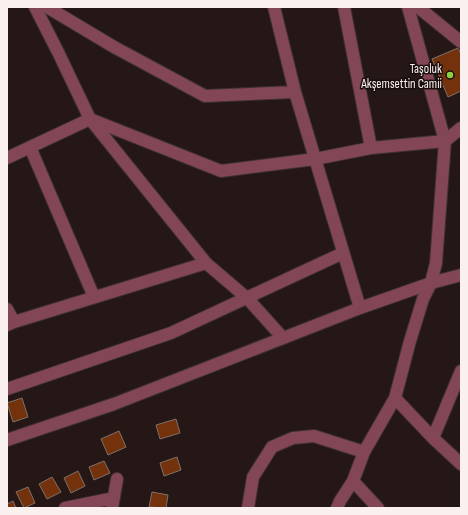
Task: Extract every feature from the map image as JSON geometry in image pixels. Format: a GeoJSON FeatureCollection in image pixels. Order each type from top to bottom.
{"type":"FeatureCollection","features":[{"type":"Feature","properties":{"kind":"street"},"geometry":{"type":"LineString","coordinates":[[35,7],[90,118],[206,263],[247,298],[283,338]]}},
{"type":"Feature","properties":{"kind":"street"},"geometry":{"type":"LineString","coordinates":[[47,7],[114,47],[205,96],[295,92]]}},
{"type":"Feature","properties":{"kind":"street"},"geometry":{"type":"LineString","coordinates":[[274,7],[295,92],[360,308]]}},
{"type":"Feature","properties":{"kind":"street"},"geometry":{"type":"LineString","coordinates":[[344,7],[371,148]]}},
{"type":"Feature","properties":{"kind":"street"},"geometry":{"type":"LineString","coordinates":[[337,508],[353,481],[364,452],[395,398],[410,341],[423,299],[431,283],[436,262],[445,141],[408,7]]}},
{"type":"Feature","properties":{"kind":"street"},"geometry":{"type":"LineString","coordinates":[[422,8],[461,42]]}},
{"type":"Feature","properties":{"kind":"street"},"geometry":{"type":"LineString","coordinates":[[7,158],[90,118],[221,172],[315,159],[371,148],[445,141],[461,128]]}},
{"type":"Feature","properties":{"kind":"street"},"geometry":{"type":"LineString","coordinates":[[30,147],[94,297]]}},
{"type":"Feature","properties":{"kind":"street"},"geometry":{"type":"LineString","coordinates":[[7,389],[171,333],[343,252]]}},
{"type":"Feature","properties":{"kind":"street"},"geometry":{"type":"LineString","coordinates":[[7,309],[10,323],[206,263]]}},
{"type":"Feature","properties":{"kind":"street"},"geometry":{"type":"LineString","coordinates":[[7,440],[114,404],[360,308],[431,283],[461,275]]}},
{"type":"Feature","properties":{"kind":"street"},"geometry":{"type":"LineString","coordinates":[[433,438],[458,384],[461,371]]}},
{"type":"Feature","properties":{"kind":"street"},"geometry":{"type":"LineString","coordinates":[[395,398],[433,438],[461,464]]}},
{"type":"Feature","properties":{"kind":"street"},"geometry":{"type":"LineString","coordinates":[[248,508],[253,477],[272,447],[293,438],[314,436],[364,452]]}},
{"type":"Feature","properties":{"kind":"street"},"geometry":{"type":"LineString","coordinates":[[65,508],[113,503],[117,479]]}},
{"type":"Feature","properties":{"kind":"street"},"geometry":{"type":"LineString","coordinates":[[353,481],[378,508]]}},
{"type":"Feature","properties":{"kind":"building","name":"Taşoluk Akşemsettin Camii"},"geometry":{"type":"Polygon","coordinates":[[[458,48],[461,54],[461,91],[448,97],[432,59],[458,48]]]}},
{"type":"Feature","properties":{"kind":"building"},"geometry":{"type":"Polygon","coordinates":[[[22,398],[28,417],[13,422],[7,403],[22,398]]]}},
{"type":"Feature","properties":{"kind":"building"},"geometry":{"type":"Polygon","coordinates":[[[176,419],[180,433],[160,439],[156,425],[176,419]]]}},
{"type":"Feature","properties":{"kind":"building"},"geometry":{"type":"Polygon","coordinates":[[[119,431],[126,447],[108,455],[101,439],[119,431]]]}},
{"type":"Feature","properties":{"kind":"building"},"geometry":{"type":"Polygon","coordinates":[[[177,457],[181,470],[164,476],[160,463],[177,457]]]}},
{"type":"Feature","properties":{"kind":"building"},"geometry":{"type":"Polygon","coordinates":[[[104,461],[110,473],[94,480],[89,467],[104,461]]]}},
{"type":"Feature","properties":{"kind":"building"},"geometry":{"type":"Polygon","coordinates":[[[78,471],[85,486],[71,493],[64,478],[78,471]]]}},
{"type":"Feature","properties":{"kind":"building"},"geometry":{"type":"Polygon","coordinates":[[[52,477],[61,492],[47,499],[39,484],[52,477]]]}},
{"type":"Feature","properties":{"kind":"building"},"geometry":{"type":"Polygon","coordinates":[[[28,487],[35,503],[24,508],[16,492],[28,487]]]}},
{"type":"Feature","properties":{"kind":"building"},"geometry":{"type":"Polygon","coordinates":[[[152,492],[168,495],[166,508],[149,507],[152,492]]]}},
{"type":"Feature","properties":{"kind":"building"},"geometry":{"type":"Polygon","coordinates":[[[13,501],[16,508],[7,508],[7,504],[13,501]]]}},
{"type":"Feature","properties":{"kind":"place","name":"Taşoluk Akşemsettin Camii"},"geometry":{"type":"Point","coordinates":[450,75]}}]}
